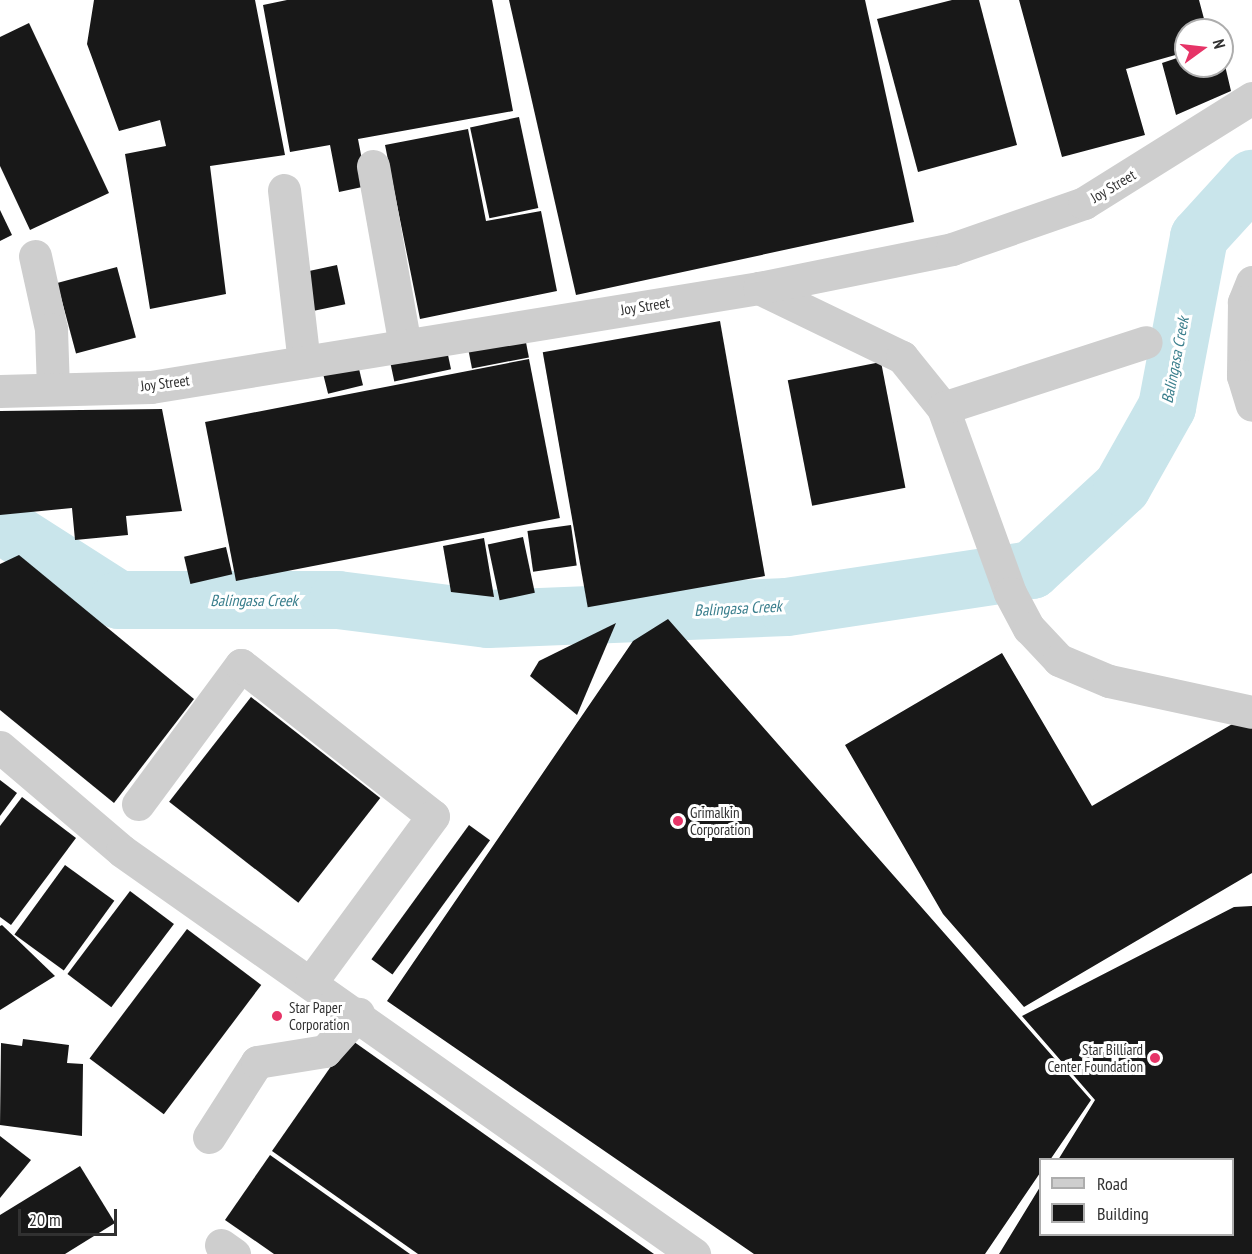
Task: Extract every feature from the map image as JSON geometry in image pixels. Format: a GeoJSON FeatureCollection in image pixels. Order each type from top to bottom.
{"type":"FeatureCollection","features":[{"type":"Feature","properties":{"kind":"street","name":"Joy Street"},"geometry":{"type":"LineString","coordinates":[[0,391],[151,387],[759,288],[952,249],[1084,203],[1252,98]]}},
{"type":"Feature","properties":{"kind":"street"},"geometry":{"type":"LineString","coordinates":[[373,166],[405,345]]}},
{"type":"Feature","properties":{"kind":"street"},"geometry":{"type":"LineString","coordinates":[[284,190],[304,362]]}},
{"type":"Feature","properties":{"kind":"street"},"geometry":{"type":"LineString","coordinates":[[35,256],[51,329],[52,389]]}},
{"type":"Feature","properties":{"kind":"street"},"geometry":{"type":"LineString","coordinates":[[1252,282],[1244,302],[1243,376],[1252,405]]}},
{"type":"Feature","properties":{"kind":"street"},"geometry":{"type":"LineString","coordinates":[[759,288],[902,357],[943,408],[1010,593],[1029,628],[1059,660],[1109,681],[1252,712]]}},
{"type":"Feature","properties":{"kind":"street"},"geometry":{"type":"LineString","coordinates":[[943,408],[1146,342]]}},
{"type":"Feature","properties":{"kind":"street"},"geometry":{"type":"LineString","coordinates":[[138,804],[241,665],[432,816],[312,981]]}},
{"type":"Feature","properties":{"kind":"street"},"geometry":{"type":"LineString","coordinates":[[0,747],[122,851],[312,981],[694,1254]]}},
{"type":"Feature","properties":{"kind":"street"},"geometry":{"type":"LineString","coordinates":[[209,1137],[257,1062],[325,1051],[358,1014]]}},
{"type":"Feature","properties":{"kind":"building"},"geometry":{"type":"Polygon","coordinates":[[[94,0],[255,0],[285,155],[210,166],[226,294],[150,309],[125,154],[166,146],[160,120],[119,131],[87,44],[94,0]]]}},
{"type":"Feature","properties":{"kind":"building"},"geometry":{"type":"Polygon","coordinates":[[[287,0],[492,0],[513,111],[358,139],[367,186],[339,192],[330,145],[290,152],[263,5],[287,0]]]}},
{"type":"Feature","properties":{"kind":"building"},"geometry":{"type":"Polygon","coordinates":[[[509,0],[865,0],[914,222],[576,295],[509,0]]]}},
{"type":"Feature","properties":{"kind":"building"},"geometry":{"type":"Polygon","coordinates":[[[952,0],[979,0],[1017,145],[918,172],[877,19],[952,0]]]}},
{"type":"Feature","properties":{"kind":"building"},"geometry":{"type":"Polygon","coordinates":[[[1019,0],[1199,0],[1204,18],[1174,18],[1174,55],[1126,69],[1145,135],[1062,157],[1019,0]]]}},
{"type":"Feature","properties":{"kind":"building"},"geometry":{"type":"Polygon","coordinates":[[[29,23],[109,193],[30,230],[0,166],[0,37],[29,23]]]}},
{"type":"Feature","properties":{"kind":"building"},"geometry":{"type":"Polygon","coordinates":[[[1174,59],[1174,78],[1228,78],[1231,91],[1176,115],[1162,63],[1174,59]]]}},
{"type":"Feature","properties":{"kind":"building"},"geometry":{"type":"Polygon","coordinates":[[[519,117],[538,208],[489,218],[470,127],[519,117]]]}},
{"type":"Feature","properties":{"kind":"building"},"geometry":{"type":"Polygon","coordinates":[[[468,129],[486,221],[541,211],[557,291],[420,319],[385,145],[468,129]]]}},
{"type":"Feature","properties":{"kind":"building"},"geometry":{"type":"Polygon","coordinates":[[[0,210],[12,235],[0,241],[0,210]]]}},
{"type":"Feature","properties":{"kind":"building"},"geometry":{"type":"Polygon","coordinates":[[[337,265],[345,304],[308,312],[300,273],[337,265]]]}},
{"type":"Feature","properties":{"kind":"building"},"geometry":{"type":"Polygon","coordinates":[[[117,267],[136,338],[76,354],[57,283],[117,267]]]}},
{"type":"Feature","properties":{"kind":"building"},"geometry":{"type":"Polygon","coordinates":[[[720,321],[765,576],[588,607],[543,352],[720,321]]]}},
{"type":"Feature","properties":{"kind":"building"},"geometry":{"type":"Polygon","coordinates":[[[523,327],[529,357],[472,368],[466,338],[523,327]]]}},
{"type":"Feature","properties":{"kind":"building"},"geometry":{"type":"Polygon","coordinates":[[[445,341],[451,369],[394,381],[388,353],[445,341]]]}},
{"type":"Feature","properties":{"kind":"building"},"geometry":{"type":"Polygon","coordinates":[[[356,357],[363,385],[328,394],[321,366],[356,357]]]}},
{"type":"Feature","properties":{"kind":"building"},"geometry":{"type":"Polygon","coordinates":[[[529,359],[560,518],[236,581],[205,422],[529,359]]]}},
{"type":"Feature","properties":{"kind":"building"},"geometry":{"type":"Polygon","coordinates":[[[881,362],[905,488],[812,506],[788,380],[881,362]]]}},
{"type":"Feature","properties":{"kind":"building"},"geometry":{"type":"Polygon","coordinates":[[[162,409],[182,511],[126,516],[128,535],[75,540],[72,508],[0,515],[0,411],[162,409]]]}},
{"type":"Feature","properties":{"kind":"building"},"geometry":{"type":"Polygon","coordinates":[[[571,525],[577,566],[533,572],[527,531],[571,525]]]}},
{"type":"Feature","properties":{"kind":"building"},"geometry":{"type":"Polygon","coordinates":[[[523,537],[535,593],[500,600],[488,544],[523,537]]]}},
{"type":"Feature","properties":{"kind":"building"},"geometry":{"type":"Polygon","coordinates":[[[484,538],[494,597],[451,592],[443,546],[484,538]]]}},
{"type":"Feature","properties":{"kind":"building"},"geometry":{"type":"Polygon","coordinates":[[[226,547],[232,574],[190,584],[184,557],[226,547]]]}},
{"type":"Feature","properties":{"kind":"building"},"geometry":{"type":"Polygon","coordinates":[[[19,555],[194,699],[114,803],[0,710],[0,564],[19,555]]]}},
{"type":"Feature","properties":{"kind":"building","name":"Grimalkin Corporation"},"geometry":{"type":"Polygon","coordinates":[[[668,619],[1091,1100],[1051,1158],[1039,1158],[1039,1174],[985,1254],[754,1254],[387,1001],[633,641],[668,619]]]}},
{"type":"Feature","properties":{"kind":"building"},"geometry":{"type":"Polygon","coordinates":[[[616,623],[577,715],[530,676],[539,661],[616,623]]]}},
{"type":"Feature","properties":{"kind":"building"},"geometry":{"type":"Polygon","coordinates":[[[1002,653],[1092,806],[1246,716],[1252,727],[1252,873],[1024,1007],[943,914],[845,745],[1002,653]]]}},
{"type":"Feature","properties":{"kind":"building"},"geometry":{"type":"Polygon","coordinates":[[[251,697],[380,798],[298,903],[169,802],[251,697]]]}},
{"type":"Feature","properties":{"kind":"building"},"geometry":{"type":"Polygon","coordinates":[[[0,780],[17,793],[0,816],[0,780]]]}},
{"type":"Feature","properties":{"kind":"building"},"geometry":{"type":"Polygon","coordinates":[[[22,797],[76,838],[11,925],[0,917],[0,826],[22,797]]]}},
{"type":"Feature","properties":{"kind":"building"},"geometry":{"type":"Polygon","coordinates":[[[469,825],[490,840],[392,975],[371,959],[469,825]]]}},
{"type":"Feature","properties":{"kind":"building"},"geometry":{"type":"Polygon","coordinates":[[[65,865],[114,901],[64,970],[14,935],[65,865]]]}},
{"type":"Feature","properties":{"kind":"building"},"geometry":{"type":"Polygon","coordinates":[[[130,891],[174,924],[111,1007],[67,974],[130,891]]]}},
{"type":"Feature","properties":{"kind":"building","name":"Star Billiard Center Foundation"},"geometry":{"type":"Polygon","coordinates":[[[1252,906],[1252,1254],[999,1254],[1039,1189],[1039,1236],[1234,1236],[1234,1158],[1059,1158],[1095,1100],[1022,1016],[1234,907],[1252,906]]]}},
{"type":"Feature","properties":{"kind":"building"},"geometry":{"type":"Polygon","coordinates":[[[2,925],[55,976],[0,1010],[0,926],[2,925]]]}},
{"type":"Feature","properties":{"kind":"building"},"geometry":{"type":"Polygon","coordinates":[[[187,929],[261,985],[164,1114],[90,1058],[187,929]]]}},
{"type":"Feature","properties":{"kind":"building"},"geometry":{"type":"Polygon","coordinates":[[[23,1039],[69,1045],[67,1063],[83,1064],[82,1136],[0,1125],[1,1043],[22,1046],[23,1039]]]}},
{"type":"Feature","properties":{"kind":"building"},"geometry":{"type":"Polygon","coordinates":[[[350,1039],[654,1254],[418,1254],[272,1151],[350,1039]]]}},
{"type":"Feature","properties":{"kind":"building"},"geometry":{"type":"Polygon","coordinates":[[[0,1136],[31,1160],[0,1198],[0,1136]]]}},
{"type":"Feature","properties":{"kind":"building"},"geometry":{"type":"Polygon","coordinates":[[[270,1155],[410,1254],[274,1254],[225,1220],[270,1155]]]}},
{"type":"Feature","properties":{"kind":"building"},"geometry":{"type":"Polygon","coordinates":[[[80,1166],[115,1223],[65,1254],[0,1254],[0,1215],[80,1166]]]}},
{"type":"Feature","properties":{"kind":"waterway","name":"Balingasa Creek"},"geometry":{"type":"LineString","coordinates":[[0,524],[119,600],[338,600],[488,619],[787,607],[1032,570],[1122,487],[1167,407],[1199,237],[1252,179]]}},
{"type":"Feature","properties":{"kind":"place","name":"Grimalkin Corporation"},"geometry":{"type":"Point","coordinates":[678,821]}},
{"type":"Feature","properties":{"kind":"place","name":"Star Paper Corporation"},"geometry":{"type":"Point","coordinates":[277,1016]}},
{"type":"Feature","properties":{"kind":"place","name":"Star Billiard Center Foundation"},"geometry":{"type":"Point","coordinates":[1155,1058]}}]}
